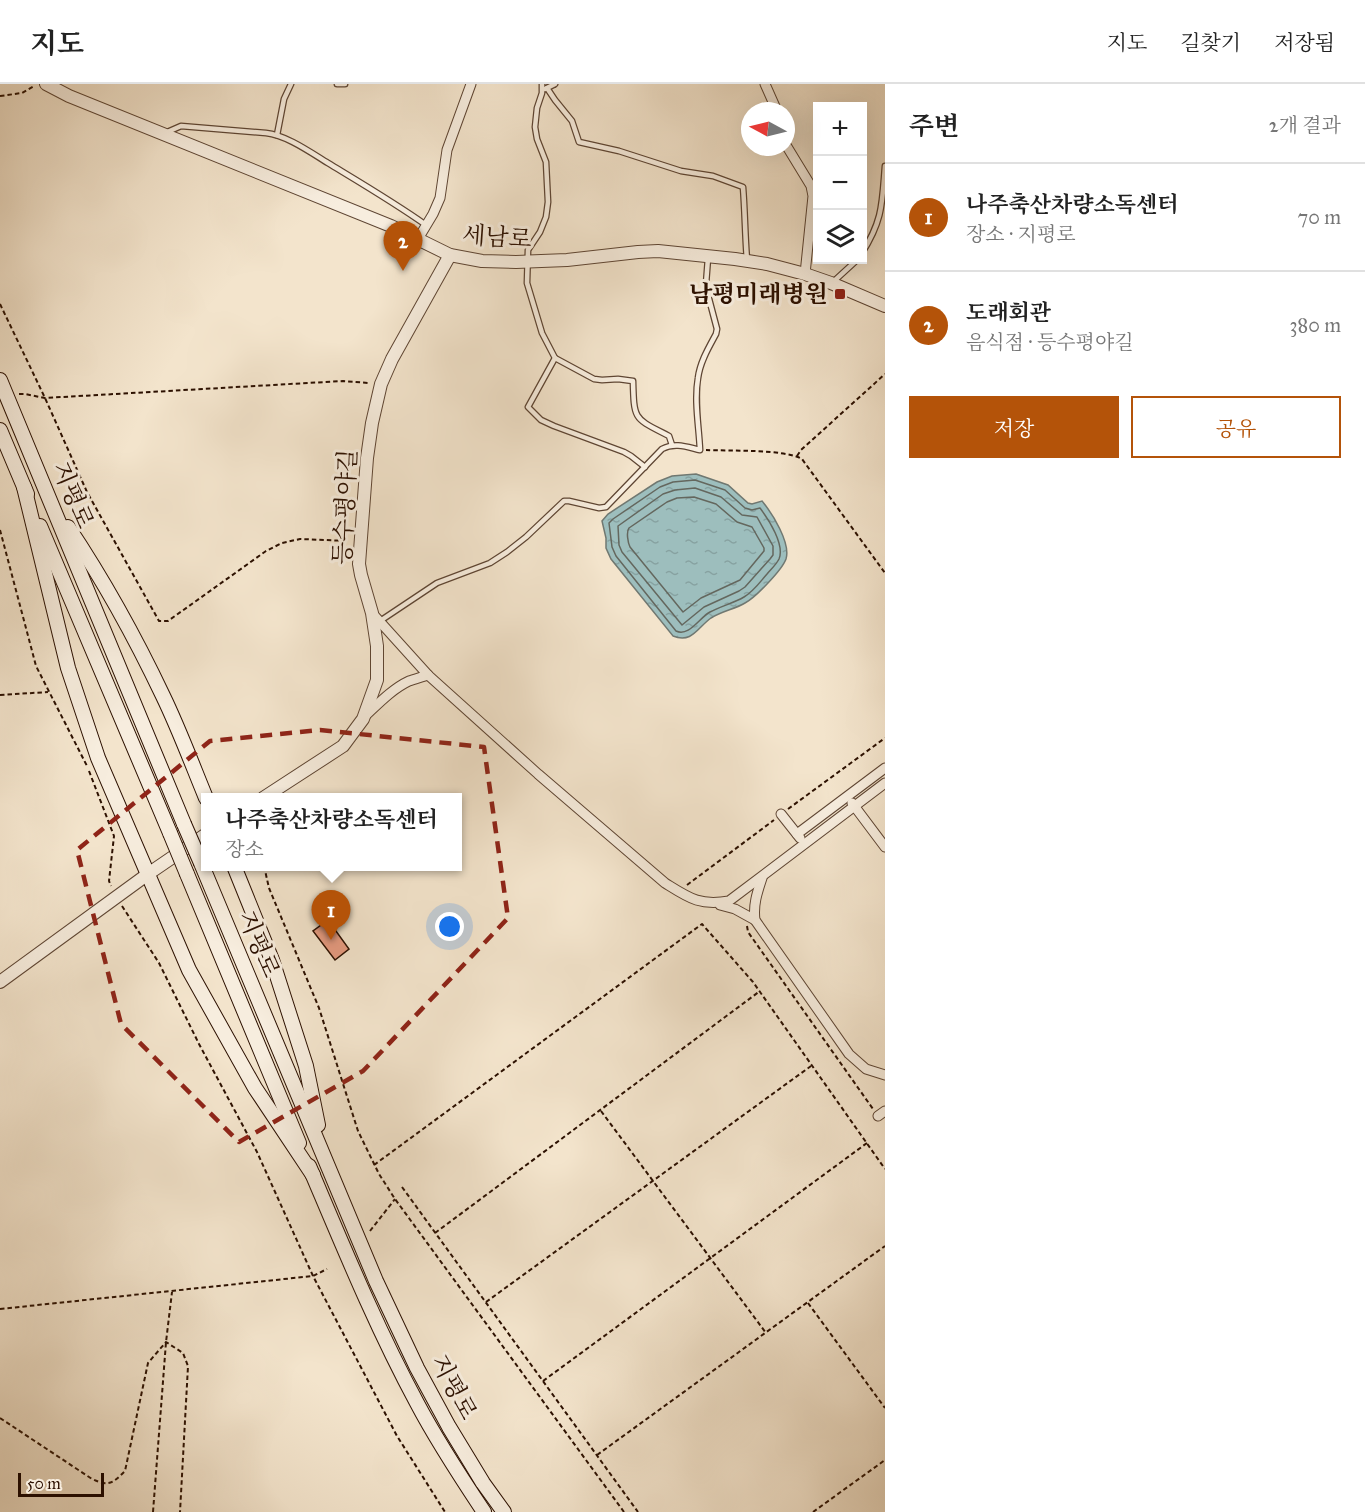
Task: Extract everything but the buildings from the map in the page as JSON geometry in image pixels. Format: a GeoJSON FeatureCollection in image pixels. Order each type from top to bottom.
{"type":"FeatureCollection","features":[{"type":"Feature","properties":{"kind":"main road","name":"지평로"},"geometry":{"type":"LineString","coordinates":[[0,380],[201,863]]}},
{"type":"Feature","properties":{"kind":"main road","name":"지평로"},"geometry":{"type":"LineString","coordinates":[[0,430],[357,1280],[416,1402],[450,1462],[484,1512]]}},
{"type":"Feature","properties":{"kind":"main road"},"geometry":{"type":"LineString","coordinates":[[24,487],[68,668],[98,758],[189,970],[255,1088],[313,1175]]}},
{"type":"Feature","properties":{"kind":"main road"},"geometry":{"type":"LineString","coordinates":[[50,500],[94,566],[132,634],[164,698],[204,793]]}},
{"type":"Feature","properties":{"kind":"main road","name":"지평로"},"geometry":{"type":"LineString","coordinates":[[204,871],[376,1281],[448,1427],[504,1512]]}},
{"type":"Feature","properties":{"kind":"main road"},"geometry":{"type":"LineString","coordinates":[[236,871],[272,960],[303,1056],[324,1154]]}},
{"type":"Feature","properties":{"kind":"street","name":"세남로"},"geometry":{"type":"LineString","coordinates":[[46,84],[69,96],[380,221],[450,255],[482,261],[528,261],[567,260],[638,252],[670,252],[747,260],[805,274],[885,306]]}},
{"type":"Feature","properties":{"kind":"street"},"geometry":{"type":"LineString","coordinates":[[418,239],[440,198],[447,150],[471,84]]}},
{"type":"Feature","properties":{"kind":"street"},"geometry":{"type":"LineString","coordinates":[[765,84],[773,102]]}},
{"type":"Feature","properties":{"kind":"street"},"geometry":{"type":"LineString","coordinates":[[792,156],[809,183],[813,196],[805,274]]}},
{"type":"Feature","properties":{"kind":"street","name":"등수평야길"},"geometry":{"type":"LineString","coordinates":[[271,793],[344,746],[363,718],[377,680],[375,617],[359,564],[372,423],[381,384],[392,359],[450,255]]}},
{"type":"Feature","properties":{"kind":"street"},"geometry":{"type":"LineString","coordinates":[[375,617],[428,675],[538,774],[665,883],[699,902],[735,909],[751,918],[849,1054],[866,1069],[885,1075]]}},
{"type":"Feature","properties":{"kind":"street"},"geometry":{"type":"LineString","coordinates":[[363,718],[398,688],[409,681],[428,675]]}},
{"type":"Feature","properties":{"kind":"street"},"geometry":{"type":"LineString","coordinates":[[797,834],[885,768]]}},
{"type":"Feature","properties":{"kind":"street"},"geometry":{"type":"LineString","coordinates":[[714,904],[729,902],[885,783]]}},
{"type":"Feature","properties":{"kind":"street"},"geometry":{"type":"LineString","coordinates":[[847,797],[885,847]]}},
{"type":"Feature","properties":{"kind":"street"},"geometry":{"type":"LineString","coordinates":[[781,814],[804,845]]}},
{"type":"Feature","properties":{"kind":"street"},"geometry":{"type":"LineString","coordinates":[[0,982],[201,838]]}},
{"type":"Feature","properties":{"kind":"street"},"geometry":{"type":"LineString","coordinates":[[751,918],[754,899],[762,877]]}},
{"type":"Feature","properties":{"kind":"lane"},"geometry":{"type":"LineString","coordinates":[[277,135],[284,99],[291,84]]}},
{"type":"Feature","properties":{"kind":"lane"},"geometry":{"type":"LineString","coordinates":[[337,84],[345,84]]}},
{"type":"Feature","properties":{"kind":"lane"},"geometry":{"type":"LineString","coordinates":[[544,87],[555,84]]}},
{"type":"Feature","properties":{"kind":"lane"},"geometry":{"type":"LineString","coordinates":[[544,87],[572,121],[579,142],[619,151],[681,171],[713,176],[743,187],[747,260]]}},
{"type":"Feature","properties":{"kind":"lane"},"geometry":{"type":"LineString","coordinates":[[544,87],[535,127],[546,162],[548,201],[546,216],[540,232],[528,250],[527,283],[542,333],[555,358],[594,379],[633,381],[633,406],[638,418],[669,436],[672,445]]}},
{"type":"Feature","properties":{"kind":"lane"},"geometry":{"type":"LineString","coordinates":[[162,134],[180,126],[277,135],[392,201],[426,225]]}},
{"type":"Feature","properties":{"kind":"lane"},"geometry":{"type":"LineString","coordinates":[[867,246],[874,235],[883,200],[885,166]]}},
{"type":"Feature","properties":{"kind":"lane"},"geometry":{"type":"LineString","coordinates":[[375,617],[437,583],[480,567],[507,552],[564,501],[599,508],[606,507],[662,449],[678,445],[700,450],[698,378],[701,365],[717,329],[706,284],[708,256]]}},
{"type":"Feature","properties":{"kind":"lane"},"geometry":{"type":"LineString","coordinates":[[831,284],[853,264]]}},
{"type":"Feature","properties":{"kind":"lane"},"geometry":{"type":"LineString","coordinates":[[555,358],[528,407],[541,420],[624,452],[645,467]]}},
{"type":"Feature","properties":{"kind":"path"},"geometry":{"type":"LineString","coordinates":[[0,96],[22,93],[37,84]]}},
{"type":"Feature","properties":{"kind":"path"},"geometry":{"type":"LineString","coordinates":[[0,304],[87,492],[159,621],[168,621],[266,551],[282,543],[300,539],[361,542]]}},
{"type":"Feature","properties":{"kind":"path"},"geometry":{"type":"LineString","coordinates":[[797,456],[885,374]]}},
{"type":"Feature","properties":{"kind":"path"},"geometry":{"type":"LineString","coordinates":[[15,395],[25,394],[45,398],[343,381],[381,384]]}},
{"type":"Feature","properties":{"kind":"path"},"geometry":{"type":"LineString","coordinates":[[700,450],[797,456],[808,466],[885,573]]}},
{"type":"Feature","properties":{"kind":"path"},"geometry":{"type":"LineString","coordinates":[[0,530],[36,666],[88,768],[114,836],[109,881],[117,898],[159,963],[198,1044],[257,1152],[313,1276],[397,1436],[445,1512]]}},
{"type":"Feature","properties":{"kind":"path"},"geometry":{"type":"LineString","coordinates":[[0,695],[50,692]]}},
{"type":"Feature","properties":{"kind":"path"},"geometry":{"type":"LineString","coordinates":[[265,871],[269,888],[319,1008],[358,1131],[374,1165],[395,1199],[624,1512]]}},
{"type":"Feature","properties":{"kind":"path"},"geometry":{"type":"LineString","coordinates":[[751,918],[746,924],[748,932],[881,1113]]}},
{"type":"Feature","properties":{"kind":"path"},"geometry":{"type":"LineString","coordinates":[[374,1165],[702,924],[753,982],[885,1169]]}},
{"type":"Feature","properties":{"kind":"path"},"geometry":{"type":"LineString","coordinates":[[435,1233],[760,992]]}},
{"type":"Feature","properties":{"kind":"path"},"geometry":{"type":"LineString","coordinates":[[486,1302],[812,1066]]}},
{"type":"Feature","properties":{"kind":"path"},"geometry":{"type":"LineString","coordinates":[[600,1110],[766,1333]]}},
{"type":"Feature","properties":{"kind":"path"},"geometry":{"type":"LineString","coordinates":[[543,1381],[867,1143]]}},
{"type":"Feature","properties":{"kind":"path"},"geometry":{"type":"LineString","coordinates":[[402,1187],[638,1512]]}},
{"type":"Feature","properties":{"kind":"path"},"geometry":{"type":"LineString","coordinates":[[370,1231],[395,1199]]}},
{"type":"Feature","properties":{"kind":"path"},"geometry":{"type":"LineString","coordinates":[[597,1455],[885,1246]]}},
{"type":"Feature","properties":{"kind":"path"},"geometry":{"type":"LineString","coordinates":[[0,1309],[313,1276],[327,1269]]}},
{"type":"Feature","properties":{"kind":"path"},"geometry":{"type":"LineString","coordinates":[[153,1512],[172,1292]]}},
{"type":"Feature","properties":{"kind":"path"},"geometry":{"type":"LineString","coordinates":[[808,1303],[885,1408]]}},
{"type":"Feature","properties":{"kind":"path"},"geometry":{"type":"LineString","coordinates":[[0,1418],[92,1479],[102,1484],[115,1481],[125,1471],[148,1363],[166,1342]]}},
{"type":"Feature","properties":{"kind":"path"},"geometry":{"type":"LineString","coordinates":[[166,1342],[183,1353],[188,1366],[180,1512]]}},
{"type":"Feature","properties":{"kind":"path"},"geometry":{"type":"LineString","coordinates":[[813,1512],[885,1460]]}},
{"type":"Feature","properties":{"kind":"highlighted area"},"geometry":{"type":"Polygon","coordinates":[[[320,730],[484,747],[508,918],[363,1071],[239,1142],[121,1024],[77,850],[210,741],[320,730]]]}},
{"type":"Feature","properties":{"kind":"water"},"geometry":{"type":"Polygon","coordinates":[[[696,474],[728,485],[748,503],[762,501],[780,528],[787,552],[786,559],[779,570],[749,600],[711,618],[690,636],[680,638],[673,636],[611,559],[606,548],[602,521],[608,514],[657,482],[672,476],[696,474]]]}},
{"type":"Feature","properties":{"kind":"place","name":"도래회관"},"geometry":{"type":"Point","coordinates":[403,271]}},
{"type":"Feature","properties":{"kind":"place","name":"남평미래병원"},"geometry":{"type":"Point","coordinates":[840,294]}},
{"type":"Feature","properties":{"kind":"place","name":"나주축산차량소독센터"},"geometry":{"type":"Point","coordinates":[331,940]}}]}
